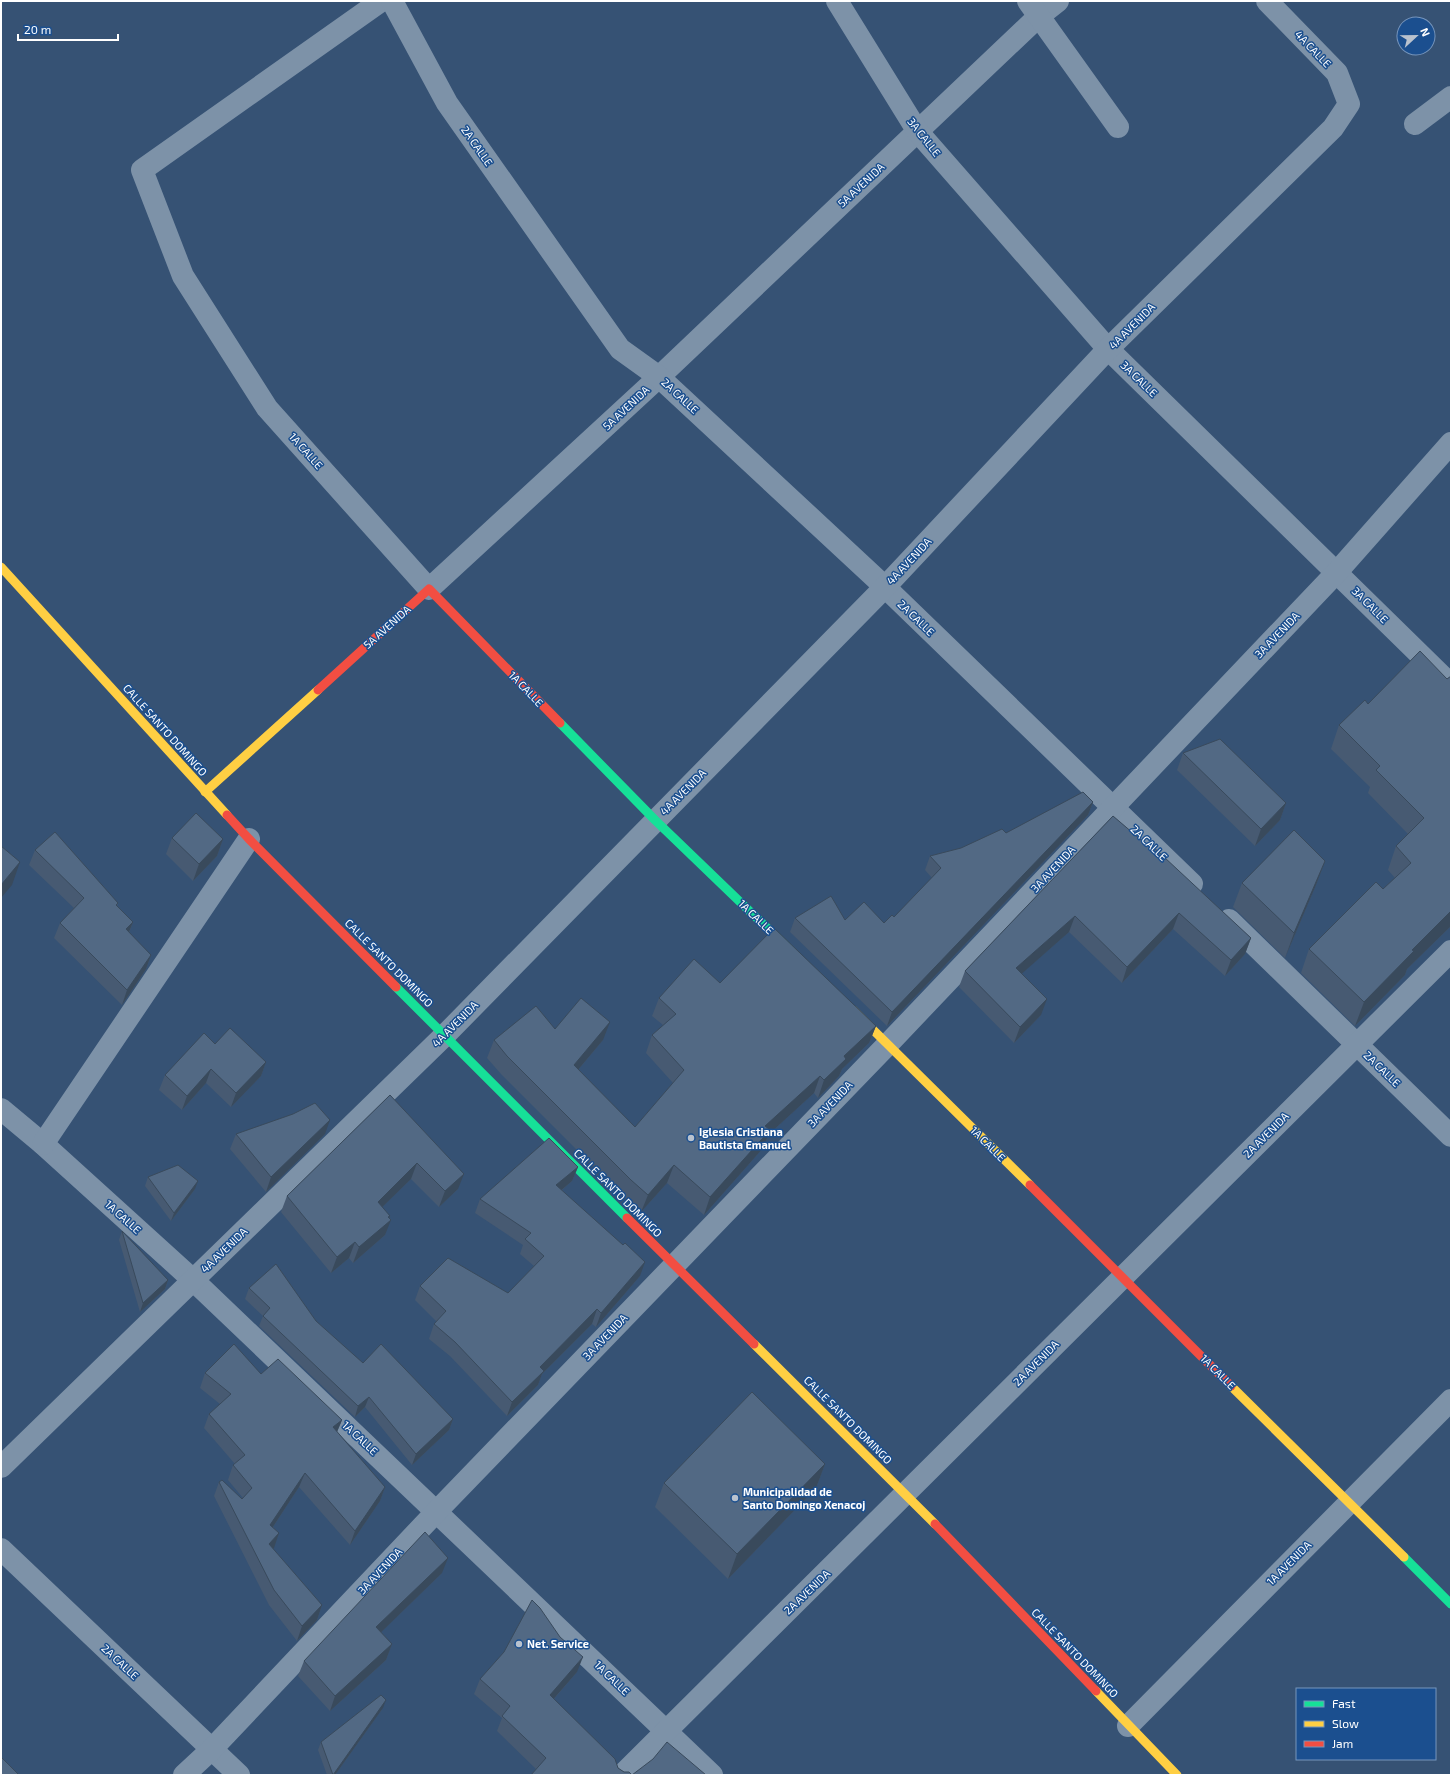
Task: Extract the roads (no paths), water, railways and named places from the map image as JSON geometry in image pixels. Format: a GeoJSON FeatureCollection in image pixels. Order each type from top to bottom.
{"type":"FeatureCollection","features":[{"type":"Feature","properties":{"kind":"main road","name":"CALLE SANTO DOMINGO"},"geometry":{"type":"LineString","coordinates":[[1,567],[249,839],[444,1036],[906,1494],[1128,1726],[1177,1775]]}},
{"type":"Feature","properties":{"kind":"main road","name":"5A AVENIDA"},"geometry":{"type":"LineString","coordinates":[[205,792],[429,589]]}},
{"type":"Feature","properties":{"kind":"main road","name":"1A CALLE"},"geometry":{"type":"LineString","coordinates":[[429,589],[655,820],[797,957]]}},
{"type":"Feature","properties":{"kind":"main road","name":"1A CALLE"},"geometry":{"type":"LineString","coordinates":[[848,1006],[1451,1604]]}},
{"type":"Feature","properties":{"kind":"street","name":"1A CALLE"},"geometry":{"type":"LineString","coordinates":[[381,1],[142,170],[183,276],[267,408],[429,589]]}},
{"type":"Feature","properties":{"kind":"street","name":"2A CALLE"},"geometry":{"type":"LineString","coordinates":[[392,1],[447,103],[620,349],[659,377],[885,587],[1451,1136]]}},
{"type":"Feature","properties":{"kind":"street","name":"3A CALLE"},"geometry":{"type":"LineString","coordinates":[[837,1],[918,132],[1108,349],[1451,685]]}},
{"type":"Feature","properties":{"kind":"street","name":"5A AVENIDA"},"geometry":{"type":"LineString","coordinates":[[429,589],[659,377],[918,132],[1034,9],[1058,1]]}},
{"type":"Feature","properties":{"kind":"street","name":"4A CALLE"},"geometry":{"type":"LineString","coordinates":[[1267,1],[1337,73],[1349,104]]}},
{"type":"Feature","properties":{"kind":"street"},"geometry":{"type":"LineString","coordinates":[[1034,9],[1118,126]]}},
{"type":"Feature","properties":{"kind":"street"},"geometry":{"type":"LineString","coordinates":[[1415,124],[1451,97]]}},
{"type":"Feature","properties":{"kind":"street","name":"4A AVENIDA"},"geometry":{"type":"LineString","coordinates":[[1,1466],[444,1036],[885,587],[1108,349],[1333,128],[1349,104]]}},
{"type":"Feature","properties":{"kind":"street","name":"3A AVENIDA"},"geometry":{"type":"LineString","coordinates":[[184,1775],[212,1748],[437,1511],[888,1044],[1337,572],[1451,442]]}},
{"type":"Feature","properties":{"kind":"street"},"geometry":{"type":"LineString","coordinates":[[43,1144],[249,839]]}},
{"type":"Feature","properties":{"kind":"street","name":"2A AVENIDA"},"geometry":{"type":"LineString","coordinates":[[622,1775],[1451,951]]}},
{"type":"Feature","properties":{"kind":"street","name":"1A CALLE"},"geometry":{"type":"LineString","coordinates":[[1,1109],[43,1144],[193,1280],[437,1511],[712,1775]]}},
{"type":"Feature","properties":{"kind":"street","name":"1A AVENIDA"},"geometry":{"type":"LineString","coordinates":[[1128,1726],[1451,1400]]}},
{"type":"Feature","properties":{"kind":"street","name":"2A CALLE"},"geometry":{"type":"LineString","coordinates":[[1,1549],[239,1775]]}},
{"type":"Feature","properties":{"kind":"place","name":"Iglesia Cristiana Bautista Emanuel"},"geometry":{"type":"Point","coordinates":[691,1138]}},
{"type":"Feature","properties":{"kind":"place","name":"Municipalidad de Santo Domingo Xenacoj"},"geometry":{"type":"Point","coordinates":[735,1498]}},
{"type":"Feature","properties":{"kind":"place","name":"Net. Service"},"geometry":{"type":"Point","coordinates":[519,1644]}}]}
